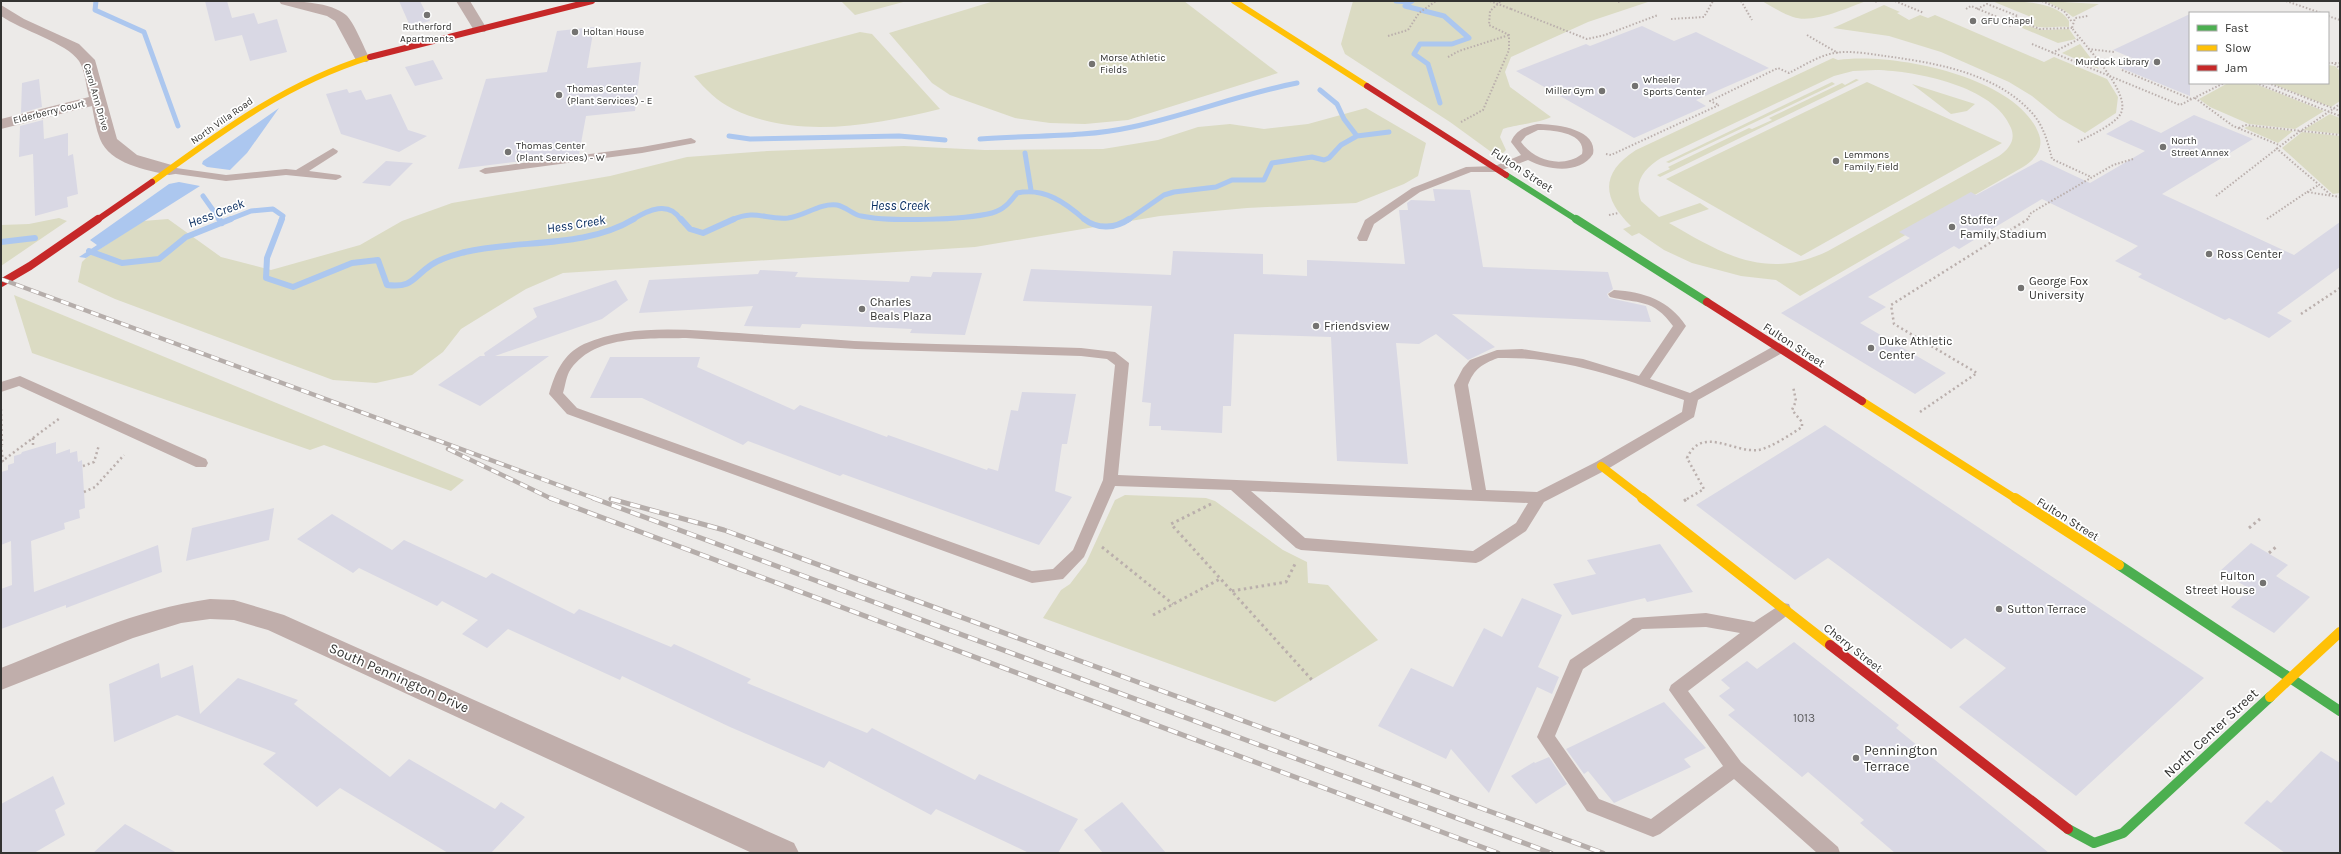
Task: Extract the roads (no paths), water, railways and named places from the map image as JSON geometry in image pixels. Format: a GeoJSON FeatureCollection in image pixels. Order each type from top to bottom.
{"type":"FeatureCollection","features":[{"type":"Feature","properties":{"kind":"street"},"geometry":{"type":"LineString","coordinates":[[286,1],[332,13],[341,18],[362,59]]}},
{"type":"Feature","properties":{"kind":"street"},"geometry":{"type":"LineString","coordinates":[[463,1],[480,29]]}},
{"type":"Feature","properties":{"kind":"street","name":"North Villa Road"},"geometry":{"type":"LineString","coordinates":[[1,283],[30,266],[286,90],[324,72],[362,59],[592,1]]}},
{"type":"Feature","properties":{"kind":"street","name":"Fulton Street"},"geometry":{"type":"LineString","coordinates":[[1234,1],[1779,350],[2122,567],[2340,711]]}},
{"type":"Feature","properties":{"kind":"street","name":"Carol Ann Drive"},"geometry":{"type":"LineString","coordinates":[[1,9],[19,22],[74,47],[87,60],[96,100],[109,140],[119,151],[131,159],[170,170]]}},
{"type":"Feature","properties":{"kind":"street"},"geometry":{"type":"LineString","coordinates":[[1,27],[19,22]]}},
{"type":"Feature","properties":{"kind":"street","name":"Elderberry Court"},"geometry":{"type":"LineString","coordinates":[[1,124],[96,100]]}},
{"type":"Feature","properties":{"kind":"street","name":"Cherry Street"},"geometry":{"type":"LineString","coordinates":[[1601,466],[2058,824],[2094,844]]}},
{"type":"Feature","properties":{"kind":"street","name":"South Pennington Drive"},"geometry":{"type":"LineString","coordinates":[[1,679],[126,630],[181,614],[210,609],[234,610],[275,622],[784,853]]}},
{"type":"Feature","properties":{"kind":"street","name":"North Center Street"},"geometry":{"type":"LineString","coordinates":[[2094,844],[2122,833],[2340,632]]}},
{"type":"Feature","properties":{"kind":"lane"},"geometry":{"type":"LineString","coordinates":[[1363,238],[1369,222],[1416,190],[1470,170],[1497,169],[1528,156],[1554,164],[1568,164],[1580,161],[1587,155],[1588,152],[1585,141],[1576,134],[1551,127],[1537,127],[1526,130],[1519,135],[1516,142],[1520,150],[1528,156]]}},
{"type":"Feature","properties":{"kind":"lane"},"geometry":{"type":"LineString","coordinates":[[485,171],[642,150],[678,142],[691,141]]}},
{"type":"Feature","properties":{"kind":"lane"},"geometry":{"type":"LineString","coordinates":[[298,173],[333,151]]}},
{"type":"Feature","properties":{"kind":"lane"},"geometry":{"type":"LineString","coordinates":[[170,170],[226,178],[271,173],[298,173],[336,177]]}},
{"type":"Feature","properties":{"kind":"lane"},"geometry":{"type":"LineString","coordinates":[[1614,294],[1637,295],[1654,302],[1666,309],[1680,326],[1642,381]]}},
{"type":"Feature","properties":{"kind":"lane"},"geometry":{"type":"LineString","coordinates":[[686,334],[856,345],[1082,352],[1110,355],[1122,363],[1110,480],[1079,553],[1057,575],[1032,577],[572,411],[556,394],[558,378],[578,352],[601,342],[628,336],[686,334]]}},
{"type":"Feature","properties":{"kind":"lane"},"geometry":{"type":"LineString","coordinates":[[1480,496],[1461,386],[1466,372],[1478,360],[1508,353],[1575,362],[1642,381],[1691,398],[1779,350]]}},
{"type":"Feature","properties":{"kind":"lane"},"geometry":{"type":"LineString","coordinates":[[1,388],[20,381],[201,463]]}},
{"type":"Feature","properties":{"kind":"lane"},"geometry":{"type":"LineString","coordinates":[[1110,480],[1538,498],[1601,466],[1689,414],[1691,398]]}},
{"type":"Feature","properties":{"kind":"lane"},"geometry":{"type":"LineString","coordinates":[[1234,486],[1301,544],[1476,557],[1521,527],[1538,498]]}},
{"type":"Feature","properties":{"kind":"lane"},"geometry":{"type":"LineString","coordinates":[[1783,608],[1677,690],[1735,768],[1831,853]]}},
{"type":"Feature","properties":{"kind":"lane"},"geometry":{"type":"LineString","coordinates":[[1735,768],[1653,828],[1593,805],[1546,737],[1576,665],[1639,623],[1706,620],[1756,629]]}},
{"type":"Feature","properties":{"kind":"water"},"geometry":{"type":"Polygon","coordinates":[[[279,108],[247,153],[230,170],[207,167],[202,164],[203,161],[279,108]]]}},
{"type":"Feature","properties":{"kind":"water"},"geometry":{"type":"Polygon","coordinates":[[[179,182],[200,186],[86,258],[79,257],[97,245],[90,240],[169,184],[179,182]]]}},
{"type":"Feature","properties":{"kind":"waterway"},"geometry":{"type":"LineString","coordinates":[[96,1],[95,10],[144,32],[178,126]]}},
{"type":"Feature","properties":{"kind":"waterway"},"geometry":{"type":"LineString","coordinates":[[1396,1],[1408,2]]}},
{"type":"Feature","properties":{"kind":"waterway","name":"Hess Creek"},"geometry":{"type":"LineString","coordinates":[[1412,1],[1405,6],[1444,16],[1469,38],[1452,44],[1420,44],[1414,54],[1428,64],[1440,103]]}},
{"type":"Feature","properties":{"kind":"waterway"},"geometry":{"type":"LineString","coordinates":[[980,139],[1075,135],[1113,131],[1174,117],[1255,93],[1297,83]]}},
{"type":"Feature","properties":{"kind":"waterway"},"geometry":{"type":"LineString","coordinates":[[1320,90],[1337,104],[1344,119],[1357,136]]}},
{"type":"Feature","properties":{"kind":"waterway","name":"Hess Creek"},"geometry":{"type":"LineString","coordinates":[[1357,136],[1389,132]]}},
{"type":"Feature","properties":{"kind":"waterway"},"geometry":{"type":"LineString","coordinates":[[729,136],[750,139],[899,136],[945,140]]}},
{"type":"Feature","properties":{"kind":"waterway","name":"Hess Creek"},"geometry":{"type":"LineString","coordinates":[[1128,220],[1164,195],[1174,192],[1216,187],[1232,180],[1264,180],[1272,163],[1312,157],[1324,160],[1329,158],[1341,145],[1357,136]]}},
{"type":"Feature","properties":{"kind":"waterway"},"geometry":{"type":"LineString","coordinates":[[1025,153],[1031,190]]}},
{"type":"Feature","properties":{"kind":"waterway","name":"Hess Creek"},"geometry":{"type":"LineString","coordinates":[[732,220],[748,215],[788,218],[830,205],[841,206],[858,215],[874,218],[907,220],[946,219],[996,212],[1012,200],[1017,193],[1027,192],[1036,192],[1054,198],[1062,202],[1085,220]]}},
{"type":"Feature","properties":{"kind":"waterway"},"geometry":{"type":"LineString","coordinates":[[203,196],[220,220]]}},
{"type":"Feature","properties":{"kind":"waterway","name":"Hess Creek"},"geometry":{"type":"LineString","coordinates":[[228,220],[251,211],[273,209],[283,216],[281,220]]}},
{"type":"Feature","properties":{"kind":"waterway","name":"Hess Creek"},"geometry":{"type":"LineString","coordinates":[[633,220],[651,210],[664,209],[671,210],[681,220]]}},
{"type":"Feature","properties":{"kind":"waterway","name":"Hess Creek"},"geometry":{"type":"LineString","coordinates":[[219,219],[222,223]]}},
{"type":"Feature","properties":{"kind":"waterway","name":"Hess Creek"},"geometry":{"type":"LineString","coordinates":[[222,223],[231,219]]}},
{"type":"Feature","properties":{"kind":"waterway","name":"Hess Creek"},"geometry":{"type":"LineString","coordinates":[[282,219],[267,258],[266,278],[293,287],[352,263],[378,260],[387,285],[402,285],[412,281],[435,263],[456,254],[486,248],[551,242],[594,235],[615,228],[633,220]]}},
{"type":"Feature","properties":{"kind":"waterway","name":"Hess Creek"},"geometry":{"type":"LineString","coordinates":[[681,219],[690,229],[703,233],[734,219]]}},
{"type":"Feature","properties":{"kind":"waterway","name":"Hess Creek"},"geometry":{"type":"LineString","coordinates":[[1084,219],[1089,223],[1101,226],[1113,226],[1129,219]]}},
{"type":"Feature","properties":{"kind":"waterway","name":"Hess Creek"},"geometry":{"type":"LineString","coordinates":[[89,251],[122,263],[159,259],[186,237],[222,223]]}},
{"type":"Feature","properties":{"kind":"waterway","name":"Hess Creek"},"geometry":{"type":"LineString","coordinates":[[1,242],[35,238]]}},
{"type":"Feature","properties":{"kind":"railway"},"geometry":{"type":"LineString","coordinates":[[1,279],[596,499]]}},
{"type":"Feature","properties":{"kind":"railway"},"geometry":{"type":"LineString","coordinates":[[448,449],[552,499]]}},
{"type":"Feature","properties":{"kind":"railway"},"geometry":{"type":"LineString","coordinates":[[550,498],[1498,853]]}},
{"type":"Feature","properties":{"kind":"railway"},"geometry":{"type":"LineString","coordinates":[[593,498],[1551,853]]}},
{"type":"Feature","properties":{"kind":"railway"},"geometry":{"type":"LineString","coordinates":[[611,499],[724,530],[1603,853]]}},
{"type":"Feature","properties":{"kind":"place","name":"Rutherford Apartments"},"geometry":{"type":"Point","coordinates":[427,15]}},
{"type":"Feature","properties":{"kind":"place","name":"GFU Chapel"},"geometry":{"type":"Point","coordinates":[1973,21]}},
{"type":"Feature","properties":{"kind":"place","name":"Holtan House"},"geometry":{"type":"Point","coordinates":[575,32]}},
{"type":"Feature","properties":{"kind":"place","name":"Murdock Library"},"geometry":{"type":"Point","coordinates":[2157,62]}},
{"type":"Feature","properties":{"kind":"place","name":"Morse Athletic Fields"},"geometry":{"type":"Point","coordinates":[1092,64]}},
{"type":"Feature","properties":{"kind":"place","name":"Wheeler Sports Center"},"geometry":{"type":"Point","coordinates":[1635,86]}},
{"type":"Feature","properties":{"kind":"place","name":"Miller Gym"},"geometry":{"type":"Point","coordinates":[1602,91]}},
{"type":"Feature","properties":{"kind":"place","name":"Thomas Center (Plant Services) - E"},"geometry":{"type":"Point","coordinates":[559,95]}},
{"type":"Feature","properties":{"kind":"place","name":"North Street Annex"},"geometry":{"type":"Point","coordinates":[2163,147]}},
{"type":"Feature","properties":{"kind":"place","name":"Thomas Center (Plant Services) - W"},"geometry":{"type":"Point","coordinates":[508,152]}},
{"type":"Feature","properties":{"kind":"place","name":"Lemmons Family Field"},"geometry":{"type":"Point","coordinates":[1836,161]}},
{"type":"Feature","properties":{"kind":"place","name":"Stoffer Family Stadium"},"geometry":{"type":"Point","coordinates":[1952,227]}},
{"type":"Feature","properties":{"kind":"place","name":"Ross Center"},"geometry":{"type":"Point","coordinates":[2209,254]}},
{"type":"Feature","properties":{"kind":"place","name":"George Fox University"},"geometry":{"type":"Point","coordinates":[2021,288]}},
{"type":"Feature","properties":{"kind":"place","name":"Charles Beals Plaza"},"geometry":{"type":"Point","coordinates":[862,309]}},
{"type":"Feature","properties":{"kind":"place","name":"Friendsview"},"geometry":{"type":"Point","coordinates":[1316,326]}},
{"type":"Feature","properties":{"kind":"place","name":"Duke Athletic Center"},"geometry":{"type":"Point","coordinates":[1871,348]}},
{"type":"Feature","properties":{"kind":"place","name":"Fulton Street House"},"geometry":{"type":"Point","coordinates":[2263,583]}},
{"type":"Feature","properties":{"kind":"place","name":"Sutton Terrace"},"geometry":{"type":"Point","coordinates":[1999,609]}},
{"type":"Feature","properties":{"kind":"place","name":"Pennington Terrace"},"geometry":{"type":"Point","coordinates":[1856,758]}}]}
